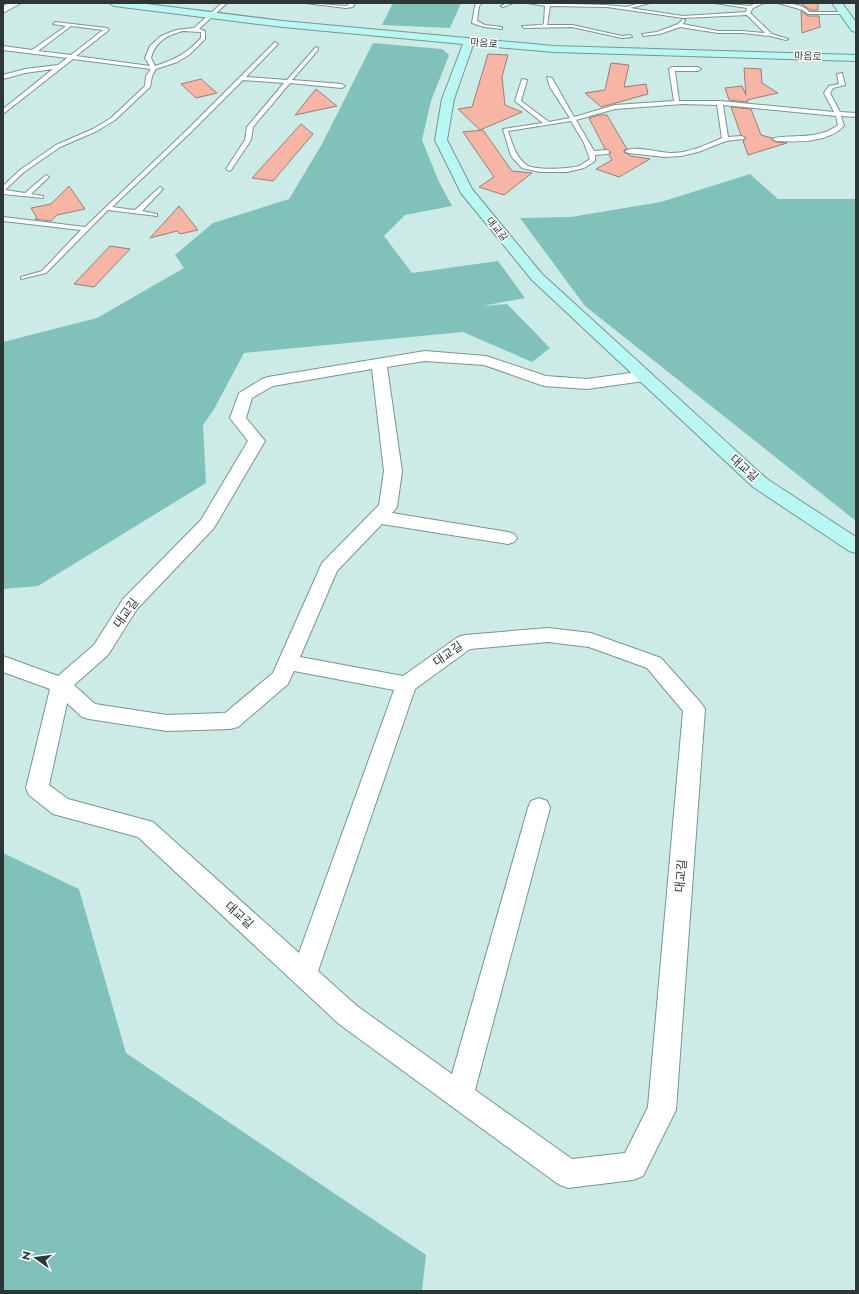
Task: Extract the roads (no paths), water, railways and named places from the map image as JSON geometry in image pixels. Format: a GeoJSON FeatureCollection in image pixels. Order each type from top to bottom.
{"type":"FeatureCollection","features":[{"type":"Feature","properties":{"kind":"street"},"geometry":{"type":"LineString","coordinates":[[3,10],[16,3]]}},
{"type":"Feature","properties":{"kind":"street","name":"마음로"},"geometry":{"type":"LineString","coordinates":[[114,3],[283,24],[554,49],[856,58]]}},
{"type":"Feature","properties":{"kind":"street"},"geometry":{"type":"LineString","coordinates":[[837,3],[856,29]]}},
{"type":"Feature","properties":{"kind":"street","name":"대교길"},"geometry":{"type":"LineString","coordinates":[[469,42],[448,99],[440,140],[466,190],[536,277],[760,483],[856,546]]}},
{"type":"Feature","properties":{"kind":"street","name":"대교길"},"geometry":{"type":"LineString","coordinates":[[406,684],[464,642],[548,635],[591,640],[654,663],[694,709],[662,1110],[633,1166],[568,1174],[348,1015],[145,829],[61,807],[37,788],[62,685],[101,650],[130,604],[208,524],[257,441],[238,418],[245,396],[268,382],[425,356],[486,361],[544,381],[587,384],[644,376]]}},
{"type":"Feature","properties":{"kind":"street"},"geometry":{"type":"LineString","coordinates":[[3,664],[62,685],[89,711],[167,723],[230,721],[281,678],[329,568],[388,507],[393,470],[379,364]]}},
{"type":"Feature","properties":{"kind":"street"},"geometry":{"type":"LineString","coordinates":[[378,517],[508,538]]}},
{"type":"Feature","properties":{"kind":"street"},"geometry":{"type":"LineString","coordinates":[[288,662],[406,684],[304,974]]}},
{"type":"Feature","properties":{"kind":"street"},"geometry":{"type":"LineString","coordinates":[[460,1096],[539,808]]}},
{"type":"Feature","properties":{"kind":"lane"},"geometry":{"type":"LineString","coordinates":[[196,29],[225,3]]}},
{"type":"Feature","properties":{"kind":"lane"},"geometry":{"type":"LineString","coordinates":[[307,3],[346,7],[351,6],[353,3]]}},
{"type":"Feature","properties":{"kind":"lane"},"geometry":{"type":"LineString","coordinates":[[480,3],[477,6],[474,22],[484,26],[500,28]]}},
{"type":"Feature","properties":{"kind":"lane"},"geometry":{"type":"LineString","coordinates":[[503,6],[510,3]]}},
{"type":"Feature","properties":{"kind":"lane"},"geometry":{"type":"LineString","coordinates":[[530,3],[607,6],[683,18],[748,13],[770,35]]}},
{"type":"Feature","properties":{"kind":"lane"},"geometry":{"type":"LineString","coordinates":[[620,9],[648,3]]}},
{"type":"Feature","properties":{"kind":"lane"},"geometry":{"type":"LineString","coordinates":[[717,3],[750,7],[752,5],[762,3]]}},
{"type":"Feature","properties":{"kind":"lane"},"geometry":{"type":"LineString","coordinates":[[780,3],[805,9],[808,13],[844,13]]}},
{"type":"Feature","properties":{"kind":"lane"},"geometry":{"type":"LineString","coordinates":[[544,27],[546,23],[548,4]]}},
{"type":"Feature","properties":{"kind":"lane"},"geometry":{"type":"LineString","coordinates":[[748,13],[750,7]]}},
{"type":"Feature","properties":{"kind":"lane"},"geometry":{"type":"LineString","coordinates":[[680,25],[683,18]]}},
{"type":"Feature","properties":{"kind":"lane"},"geometry":{"type":"LineString","coordinates":[[3,112],[107,29],[55,23]]}},
{"type":"Feature","properties":{"kind":"lane"},"geometry":{"type":"LineString","coordinates":[[33,52],[70,25]]}},
{"type":"Feature","properties":{"kind":"lane"},"geometry":{"type":"LineString","coordinates":[[644,35],[658,33],[680,25],[718,32],[742,32],[770,35],[786,39]]}},
{"type":"Feature","properties":{"kind":"lane"},"geometry":{"type":"LineString","coordinates":[[524,27],[572,26],[622,37],[630,36]]}},
{"type":"Feature","properties":{"kind":"lane"},"geometry":{"type":"LineString","coordinates":[[3,48],[154,68],[177,61],[190,53],[203,38],[203,31],[196,29],[173,32],[162,37],[153,46],[148,58],[154,68]]}},
{"type":"Feature","properties":{"kind":"lane"},"geometry":{"type":"LineString","coordinates":[[23,278],[44,272],[107,208],[276,44]]}},
{"type":"Feature","properties":{"kind":"lane"},"geometry":{"type":"LineString","coordinates":[[229,169],[248,140],[250,127],[316,49]]}},
{"type":"Feature","properties":{"kind":"lane"},"geometry":{"type":"LineString","coordinates":[[3,77],[25,71],[58,67]]}},
{"type":"Feature","properties":{"kind":"lane"},"geometry":{"type":"LineString","coordinates":[[3,191],[22,171],[58,146],[95,130],[113,119],[148,86],[149,76],[154,68]]}},
{"type":"Feature","properties":{"kind":"lane"},"geometry":{"type":"LineString","coordinates":[[677,103],[672,69],[698,69]]}},
{"type":"Feature","properties":{"kind":"lane"},"geometry":{"type":"LineString","coordinates":[[776,139],[803,140],[835,132],[841,126],[838,114],[827,93],[831,87],[842,84],[840,74]]}},
{"type":"Feature","properties":{"kind":"lane"},"geometry":{"type":"LineString","coordinates":[[242,78],[342,86]]}},
{"type":"Feature","properties":{"kind":"lane"},"geometry":{"type":"LineString","coordinates":[[549,78],[552,87],[572,119],[593,153],[592,160],[582,167],[568,170],[540,170],[524,167],[514,156],[505,130],[549,124],[572,119],[615,107],[677,103],[720,103],[856,115]]}},
{"type":"Feature","properties":{"kind":"lane"},"geometry":{"type":"LineString","coordinates":[[524,80],[518,101],[549,124]]}},
{"type":"Feature","properties":{"kind":"lane"},"geometry":{"type":"LineString","coordinates":[[720,103],[725,139]]}},
{"type":"Feature","properties":{"kind":"lane"},"geometry":{"type":"LineString","coordinates":[[628,151],[636,150],[666,156],[680,155],[701,149],[725,139],[742,138]]}},
{"type":"Feature","properties":{"kind":"lane"},"geometry":{"type":"LineString","coordinates":[[593,153],[607,152]]}},
{"type":"Feature","properties":{"kind":"lane"},"geometry":{"type":"LineString","coordinates":[[26,195],[46,177]]}},
{"type":"Feature","properties":{"kind":"lane"},"geometry":{"type":"LineString","coordinates":[[137,212],[160,189]]}},
{"type":"Feature","properties":{"kind":"lane"},"geometry":{"type":"LineString","coordinates":[[3,191],[40,197]]}},
{"type":"Feature","properties":{"kind":"lane"},"geometry":{"type":"LineString","coordinates":[[107,208],[155,215]]}},
{"type":"Feature","properties":{"kind":"lane"},"geometry":{"type":"LineString","coordinates":[[3,219],[88,229]]}}]}
